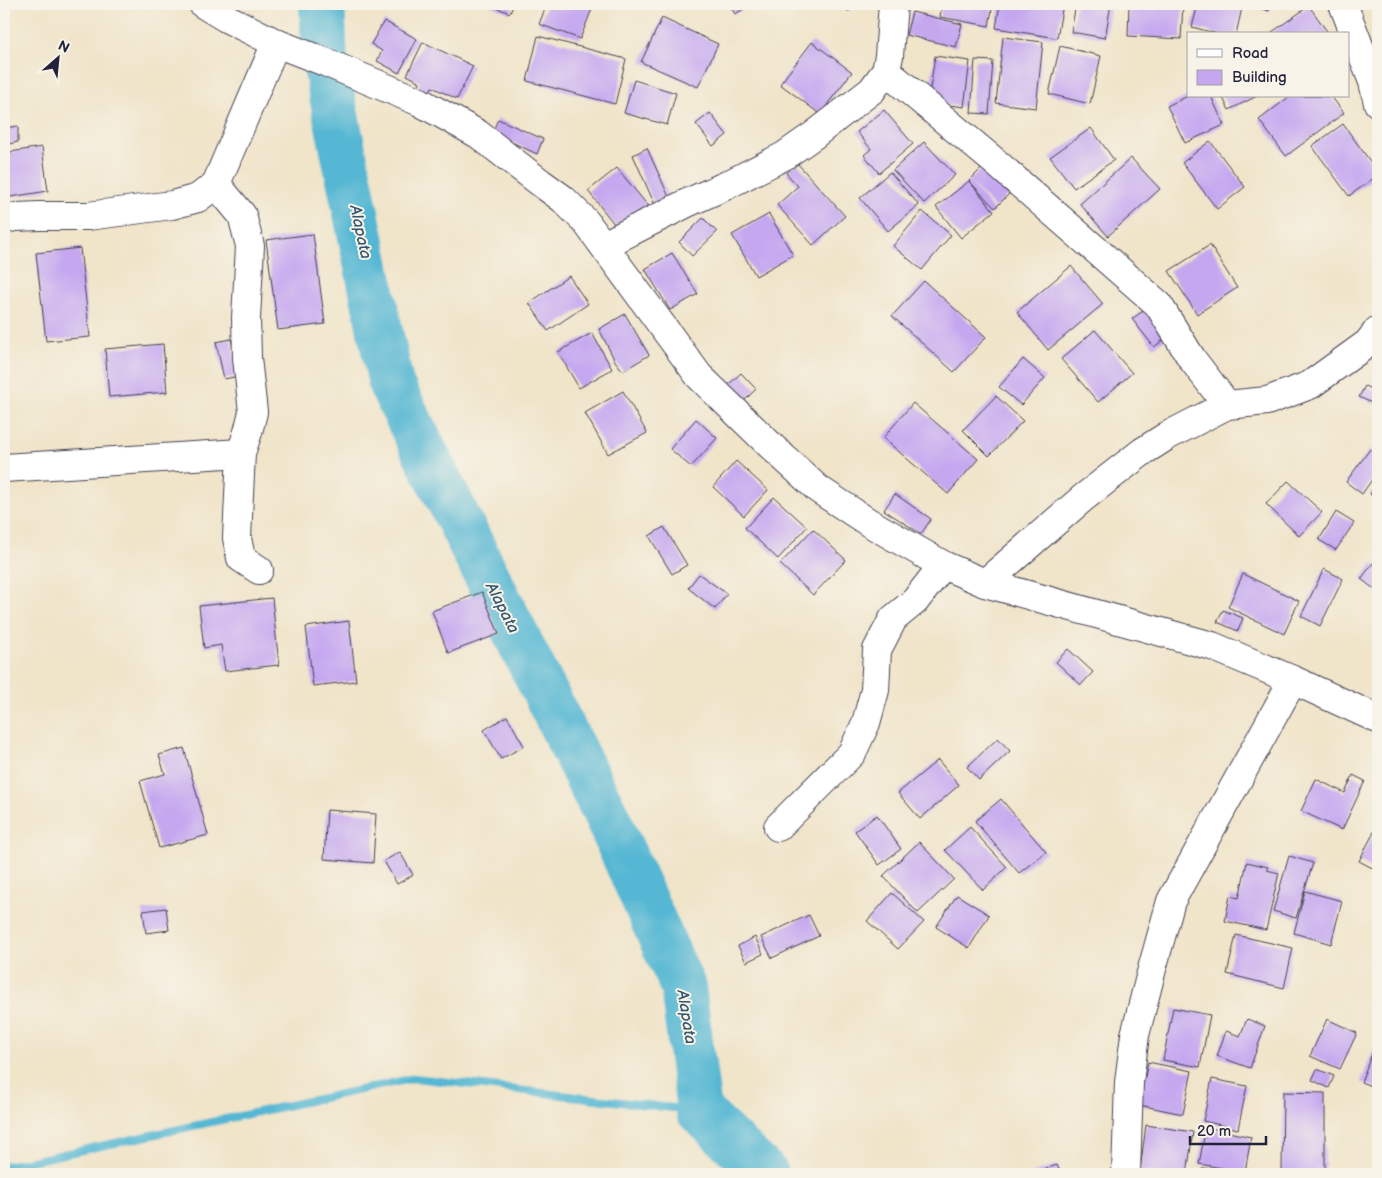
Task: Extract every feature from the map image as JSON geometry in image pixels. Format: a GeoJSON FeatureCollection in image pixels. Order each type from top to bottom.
{"type":"FeatureCollection","features":[{"type":"Feature","properties":{"kind":"street"},"geometry":{"type":"LineString","coordinates":[[203,4],[276,44],[325,62],[420,102],[478,134],[562,199],[586,222],[604,245],[698,376],[818,489],[868,522],[943,565],[985,583],[1212,646],[1378,719]]}},
{"type":"Feature","properties":{"kind":"street"},"geometry":{"type":"LineString","coordinates":[[604,245],[784,156],[872,90],[886,71],[893,4]]}},
{"type":"Feature","properties":{"kind":"street"},"geometry":{"type":"LineString","coordinates":[[1344,4],[1373,82],[1378,103]]}},
{"type":"Feature","properties":{"kind":"street"},"geometry":{"type":"LineString","coordinates":[[4,219],[39,216],[88,216],[172,204],[198,198],[216,184],[276,44]]}},
{"type":"Feature","properties":{"kind":"street"},"geometry":{"type":"LineString","coordinates":[[886,71],[994,160],[1158,304],[1192,359],[1227,405]]}},
{"type":"Feature","properties":{"kind":"street"},"geometry":{"type":"LineString","coordinates":[[216,184],[242,215],[250,246],[246,318],[247,358],[252,412],[248,432],[240,453],[237,538],[241,558],[259,570]]}},
{"type":"Feature","properties":{"kind":"street"},"geometry":{"type":"LineString","coordinates":[[985,583],[1083,498],[1142,452],[1167,436],[1227,405],[1267,401],[1310,385],[1368,343],[1378,330]]}},
{"type":"Feature","properties":{"kind":"street"},"geometry":{"type":"LineString","coordinates":[[4,468],[240,453]]}},
{"type":"Feature","properties":{"kind":"street"},"geometry":{"type":"LineString","coordinates":[[778,827],[852,753],[866,723],[876,690],[877,650],[893,619],[914,601],[943,565]]}},
{"type":"Feature","properties":{"kind":"street"},"geometry":{"type":"LineString","coordinates":[[1126,1174],[1129,1082],[1135,1035],[1171,901],[1293,680]]}},
{"type":"Feature","properties":{"kind":"building"},"geometry":{"type":"Polygon","coordinates":[[[486,4],[514,4],[510,13],[486,4]]]}},
{"type":"Feature","properties":{"kind":"building"},"geometry":{"type":"Polygon","coordinates":[[[547,4],[594,4],[580,39],[539,24],[547,4]]]}},
{"type":"Feature","properties":{"kind":"building"},"geometry":{"type":"Polygon","coordinates":[[[729,4],[750,4],[751,5],[735,14],[729,4]]]}},
{"type":"Feature","properties":{"kind":"building"},"geometry":{"type":"Polygon","coordinates":[[[834,4],[853,4],[849,11],[834,4]]]}},
{"type":"Feature","properties":{"kind":"building"},"geometry":{"type":"Polygon","coordinates":[[[942,4],[993,4],[989,26],[940,17],[942,4]]]}},
{"type":"Feature","properties":{"kind":"building"},"geometry":{"type":"Polygon","coordinates":[[[1000,4],[1063,4],[1057,38],[996,28],[1000,4]]]}},
{"type":"Feature","properties":{"kind":"building"},"geometry":{"type":"Polygon","coordinates":[[[1076,4],[1111,4],[1105,38],[1071,32],[1076,4]]]}},
{"type":"Feature","properties":{"kind":"building"},"geometry":{"type":"Polygon","coordinates":[[[1129,4],[1183,4],[1181,39],[1128,36],[1129,4]]]}},
{"type":"Feature","properties":{"kind":"building"},"geometry":{"type":"Polygon","coordinates":[[[1198,4],[1224,4],[1242,8],[1236,32],[1211,32],[1192,27],[1198,4]]]}},
{"type":"Feature","properties":{"kind":"building"},"geometry":{"type":"Polygon","coordinates":[[[1247,4],[1271,4],[1269,11],[1247,4]]]}},
{"type":"Feature","properties":{"kind":"building"},"geometry":{"type":"Polygon","coordinates":[[[1309,6],[1328,32],[1272,32],[1309,6]]]}},
{"type":"Feature","properties":{"kind":"building"},"geometry":{"type":"Polygon","coordinates":[[[912,12],[962,24],[956,47],[906,35],[912,12]]]}},
{"type":"Feature","properties":{"kind":"building"},"geometry":{"type":"Polygon","coordinates":[[[662,18],[718,44],[698,87],[641,62],[662,18]]]}},
{"type":"Feature","properties":{"kind":"building"},"geometry":{"type":"Polygon","coordinates":[[[384,21],[417,39],[399,73],[377,61],[382,51],[371,44],[384,21]]]}},
{"type":"Feature","properties":{"kind":"building"},"geometry":{"type":"Polygon","coordinates":[[[538,36],[626,59],[615,104],[527,81],[538,36]]]}},
{"type":"Feature","properties":{"kind":"building"},"geometry":{"type":"Polygon","coordinates":[[[1003,37],[1043,42],[1036,108],[996,103],[1003,37]]]}},
{"type":"Feature","properties":{"kind":"building"},"geometry":{"type":"Polygon","coordinates":[[[423,42],[473,66],[457,99],[432,87],[429,94],[417,89],[420,82],[407,75],[423,42]]]}},
{"type":"Feature","properties":{"kind":"building"},"geometry":{"type":"Polygon","coordinates":[[[812,42],[852,72],[820,114],[780,84],[812,42]]]}},
{"type":"Feature","properties":{"kind":"building"},"geometry":{"type":"Polygon","coordinates":[[[1378,42],[1378,77],[1367,46],[1378,42]]]}},
{"type":"Feature","properties":{"kind":"building"},"geometry":{"type":"Polygon","coordinates":[[[1060,46],[1101,56],[1090,104],[1049,94],[1060,46]]]}},
{"type":"Feature","properties":{"kind":"building"},"geometry":{"type":"Polygon","coordinates":[[[935,56],[970,61],[964,107],[928,102],[935,56]]]}},
{"type":"Feature","properties":{"kind":"building"},"geometry":{"type":"Polygon","coordinates":[[[975,60],[993,61],[989,114],[971,113],[975,60]]]}},
{"type":"Feature","properties":{"kind":"building"},"geometry":{"type":"Polygon","coordinates":[[[634,80],[676,93],[667,125],[624,113],[634,80]]]}},
{"type":"Feature","properties":{"kind":"building"},"geometry":{"type":"Polygon","coordinates":[[[1187,96],[1187,98],[1212,98],[1224,125],[1185,143],[1167,106],[1187,96]]]}},
{"type":"Feature","properties":{"kind":"building"},"geometry":{"type":"Polygon","coordinates":[[[1223,98],[1253,98],[1229,110],[1223,98]]]}},
{"type":"Feature","properties":{"kind":"building"},"geometry":{"type":"Polygon","coordinates":[[[1287,98],[1333,98],[1344,113],[1286,156],[1259,120],[1287,98]]]}},
{"type":"Feature","properties":{"kind":"building"},"geometry":{"type":"Polygon","coordinates":[[[884,110],[913,144],[879,173],[864,155],[871,149],[857,132],[884,110]]]}},
{"type":"Feature","properties":{"kind":"building"},"geometry":{"type":"Polygon","coordinates":[[[710,113],[727,135],[713,146],[696,124],[710,113]]]}},
{"type":"Feature","properties":{"kind":"building"},"geometry":{"type":"Polygon","coordinates":[[[498,119],[543,139],[537,154],[492,133],[498,119]]]}},
{"type":"Feature","properties":{"kind":"building"},"geometry":{"type":"Polygon","coordinates":[[[1343,124],[1378,172],[1378,175],[1349,196],[1312,146],[1343,124]]]}},
{"type":"Feature","properties":{"kind":"building"},"geometry":{"type":"Polygon","coordinates":[[[18,126],[18,142],[4,145],[4,128],[18,126]]]}},
{"type":"Feature","properties":{"kind":"building"},"geometry":{"type":"Polygon","coordinates":[[[1091,128],[1114,160],[1074,188],[1050,157],[1091,128]]]}},
{"type":"Feature","properties":{"kind":"building"},"geometry":{"type":"Polygon","coordinates":[[[1210,141],[1245,187],[1217,209],[1182,163],[1210,141]]]}},
{"type":"Feature","properties":{"kind":"building"},"geometry":{"type":"Polygon","coordinates":[[[924,142],[955,175],[924,203],[893,170],[924,142]]]}},
{"type":"Feature","properties":{"kind":"building"},"geometry":{"type":"Polygon","coordinates":[[[42,147],[48,191],[4,198],[4,153],[42,147]]]}},
{"type":"Feature","properties":{"kind":"building"},"geometry":{"type":"Polygon","coordinates":[[[647,148],[673,206],[658,212],[633,155],[647,148]]]}},
{"type":"Feature","properties":{"kind":"building"},"geometry":{"type":"Polygon","coordinates":[[[1131,158],[1160,189],[1108,236],[1080,204],[1131,158]]]}},
{"type":"Feature","properties":{"kind":"building"},"geometry":{"type":"Polygon","coordinates":[[[797,163],[845,216],[813,245],[777,205],[798,186],[786,173],[797,163]]]}},
{"type":"Feature","properties":{"kind":"building"},"geometry":{"type":"Polygon","coordinates":[[[617,168],[649,207],[619,230],[588,191],[617,168]]]}},
{"type":"Feature","properties":{"kind":"building"},"geometry":{"type":"Polygon","coordinates":[[[982,168],[1009,194],[995,208],[969,181],[982,168]]]}},
{"type":"Feature","properties":{"kind":"building"},"geometry":{"type":"Polygon","coordinates":[[[890,172],[919,205],[888,231],[860,198],[890,172]]]}},
{"type":"Feature","properties":{"kind":"building"},"geometry":{"type":"Polygon","coordinates":[[[969,181],[994,211],[961,238],[936,207],[969,181]]]}},
{"type":"Feature","properties":{"kind":"building"},"geometry":{"type":"Polygon","coordinates":[[[922,211],[951,235],[922,270],[893,246],[922,211]]]}},
{"type":"Feature","properties":{"kind":"building"},"geometry":{"type":"Polygon","coordinates":[[[769,214],[793,255],[756,276],[732,235],[769,214]]]}},
{"type":"Feature","properties":{"kind":"building"},"geometry":{"type":"Polygon","coordinates":[[[703,218],[717,232],[692,256],[679,242],[703,218]]]}},
{"type":"Feature","properties":{"kind":"building"},"geometry":{"type":"Polygon","coordinates":[[[313,234],[325,324],[278,330],[266,240],[313,234]]]}},
{"type":"Feature","properties":{"kind":"building"},"geometry":{"type":"Polygon","coordinates":[[[1210,245],[1237,288],[1197,314],[1169,271],[1210,245]]]}},
{"type":"Feature","properties":{"kind":"building"},"geometry":{"type":"Polygon","coordinates":[[[80,248],[90,337],[46,341],[36,253],[80,248]]]}},
{"type":"Feature","properties":{"kind":"building"},"geometry":{"type":"Polygon","coordinates":[[[672,253],[698,294],[670,310],[645,269],[672,253]]]}},
{"type":"Feature","properties":{"kind":"building"},"geometry":{"type":"Polygon","coordinates":[[[1071,266],[1103,304],[1048,350],[1017,312],[1071,266]]]}},
{"type":"Feature","properties":{"kind":"building"},"geometry":{"type":"Polygon","coordinates":[[[569,276],[588,304],[548,331],[529,303],[569,276]]]}},
{"type":"Feature","properties":{"kind":"building"},"geometry":{"type":"Polygon","coordinates":[[[924,281],[986,337],[954,372],[892,316],[924,281]]]}},
{"type":"Feature","properties":{"kind":"building"},"geometry":{"type":"Polygon","coordinates":[[[1148,307],[1170,335],[1154,347],[1132,319],[1148,307]]]}},
{"type":"Feature","properties":{"kind":"building"},"geometry":{"type":"Polygon","coordinates":[[[625,314],[649,355],[623,371],[615,361],[599,329],[625,314]]]}},
{"type":"Feature","properties":{"kind":"building"},"geometry":{"type":"Polygon","coordinates":[[[1095,330],[1132,373],[1098,402],[1061,359],[1095,330]]]}},
{"type":"Feature","properties":{"kind":"building"},"geometry":{"type":"Polygon","coordinates":[[[592,333],[612,369],[579,388],[558,352],[592,333]]]}},
{"type":"Feature","properties":{"kind":"building"},"geometry":{"type":"Polygon","coordinates":[[[231,339],[239,376],[224,379],[216,342],[231,339]]]}},
{"type":"Feature","properties":{"kind":"building"},"geometry":{"type":"Polygon","coordinates":[[[163,344],[167,392],[109,397],[105,349],[163,344]]]}},
{"type":"Feature","properties":{"kind":"building"},"geometry":{"type":"Polygon","coordinates":[[[1023,359],[1045,378],[1021,405],[999,387],[1023,359]]]}},
{"type":"Feature","properties":{"kind":"building"},"geometry":{"type":"Polygon","coordinates":[[[741,373],[756,389],[743,402],[727,386],[741,373]]]}},
{"type":"Feature","properties":{"kind":"building"},"geometry":{"type":"Polygon","coordinates":[[[1365,386],[1378,393],[1376,405],[1359,397],[1365,386]]]}},
{"type":"Feature","properties":{"kind":"building"},"geometry":{"type":"Polygon","coordinates":[[[623,391],[647,433],[608,454],[585,413],[623,391]]]}},
{"type":"Feature","properties":{"kind":"building"},"geometry":{"type":"Polygon","coordinates":[[[996,396],[1023,421],[989,456],[963,430],[996,396]]]}},
{"type":"Feature","properties":{"kind":"building"},"geometry":{"type":"Polygon","coordinates":[[[913,403],[978,459],[948,494],[883,438],[913,403]]]}},
{"type":"Feature","properties":{"kind":"building"},"geometry":{"type":"Polygon","coordinates":[[[696,419],[717,438],[691,467],[670,449],[696,419]]]}},
{"type":"Feature","properties":{"kind":"building"},"geometry":{"type":"Polygon","coordinates":[[[1370,449],[1378,455],[1378,471],[1362,494],[1346,482],[1370,449]]]}},
{"type":"Feature","properties":{"kind":"building"},"geometry":{"type":"Polygon","coordinates":[[[736,461],[768,490],[744,516],[713,487],[736,461]]]}},
{"type":"Feature","properties":{"kind":"building"},"geometry":{"type":"Polygon","coordinates":[[[1288,481],[1322,512],[1299,536],[1266,504],[1288,481]]]}},
{"type":"Feature","properties":{"kind":"building"},"geometry":{"type":"Polygon","coordinates":[[[1378,483],[1378,501],[1370,494],[1378,483]]]}},
{"type":"Feature","properties":{"kind":"building"},"geometry":{"type":"Polygon","coordinates":[[[895,494],[931,519],[921,534],[884,510],[895,494]]]}},
{"type":"Feature","properties":{"kind":"building"},"geometry":{"type":"Polygon","coordinates":[[[774,497],[807,527],[778,559],[745,528],[774,497]]]}},
{"type":"Feature","properties":{"kind":"building"},"geometry":{"type":"Polygon","coordinates":[[[1336,512],[1354,523],[1336,550],[1319,540],[1336,512]]]}},
{"type":"Feature","properties":{"kind":"building"},"geometry":{"type":"Polygon","coordinates":[[[664,527],[687,565],[672,574],[649,536],[664,527]]]}},
{"type":"Feature","properties":{"kind":"building"},"geometry":{"type":"Polygon","coordinates":[[[813,529],[846,560],[813,595],[780,564],[813,529]]]}},
{"type":"Feature","properties":{"kind":"building"},"geometry":{"type":"Polygon","coordinates":[[[1373,563],[1378,567],[1378,592],[1361,579],[1373,563]]]}},
{"type":"Feature","properties":{"kind":"building"},"geometry":{"type":"Polygon","coordinates":[[[1324,569],[1343,579],[1320,626],[1301,616],[1324,569]]]}},
{"type":"Feature","properties":{"kind":"building"},"geometry":{"type":"Polygon","coordinates":[[[699,574],[727,594],[715,609],[688,588],[699,574]]]}},
{"type":"Feature","properties":{"kind":"building"},"geometry":{"type":"Polygon","coordinates":[[[1243,574],[1299,601],[1284,634],[1228,607],[1243,574]]]}},
{"type":"Feature","properties":{"kind":"building"},"geometry":{"type":"Polygon","coordinates":[[[482,592],[499,634],[448,653],[432,611],[482,592]]]}},
{"type":"Feature","properties":{"kind":"building"},"geometry":{"type":"Polygon","coordinates":[[[272,598],[279,665],[225,671],[221,645],[204,648],[199,606],[272,598]]]}},
{"type":"Feature","properties":{"kind":"building"},"geometry":{"type":"Polygon","coordinates":[[[1223,610],[1243,618],[1238,631],[1217,622],[1223,610]]]}},
{"type":"Feature","properties":{"kind":"building"},"geometry":{"type":"Polygon","coordinates":[[[349,621],[356,681],[313,686],[306,627],[349,621]]]}},
{"type":"Feature","properties":{"kind":"building"},"geometry":{"type":"Polygon","coordinates":[[[1068,649],[1093,672],[1081,685],[1056,662],[1068,649]]]}},
{"type":"Feature","properties":{"kind":"building"},"geometry":{"type":"Polygon","coordinates":[[[507,716],[524,746],[501,759],[484,730],[507,716]]]}},
{"type":"Feature","properties":{"kind":"building"},"geometry":{"type":"Polygon","coordinates":[[[998,738],[1010,751],[979,780],[967,767],[998,738]]]}},
{"type":"Feature","properties":{"kind":"building"},"geometry":{"type":"Polygon","coordinates":[[[184,748],[208,835],[159,848],[140,781],[165,774],[159,755],[184,748]]]}},
{"type":"Feature","properties":{"kind":"building"},"geometry":{"type":"Polygon","coordinates":[[[938,760],[959,785],[920,819],[898,793],[938,760]]]}},
{"type":"Feature","properties":{"kind":"building"},"geometry":{"type":"Polygon","coordinates":[[[1353,775],[1365,781],[1342,830],[1301,811],[1316,779],[1345,793],[1353,775]]]}},
{"type":"Feature","properties":{"kind":"building"},"geometry":{"type":"Polygon","coordinates":[[[1001,799],[1046,852],[1019,873],[975,821],[1001,799]]]}},
{"type":"Feature","properties":{"kind":"building"},"geometry":{"type":"Polygon","coordinates":[[[327,810],[376,814],[373,863],[324,859],[327,810]]]}},
{"type":"Feature","properties":{"kind":"building"},"geometry":{"type":"Polygon","coordinates":[[[877,815],[901,849],[879,865],[855,831],[877,815]]]}},
{"type":"Feature","properties":{"kind":"building"},"geometry":{"type":"Polygon","coordinates":[[[1378,824],[1378,871],[1359,861],[1378,824]]]}},
{"type":"Feature","properties":{"kind":"building"},"geometry":{"type":"Polygon","coordinates":[[[970,827],[1007,867],[983,890],[945,850],[970,827]]]}},
{"type":"Feature","properties":{"kind":"building"},"geometry":{"type":"Polygon","coordinates":[[[919,842],[954,879],[918,913],[883,876],[919,842]]]}},
{"type":"Feature","properties":{"kind":"building"},"geometry":{"type":"Polygon","coordinates":[[[400,852],[413,875],[397,884],[384,861],[400,852]]]}},
{"type":"Feature","properties":{"kind":"building"},"geometry":{"type":"Polygon","coordinates":[[[1289,856],[1313,863],[1296,918],[1273,911],[1289,856]]]}},
{"type":"Feature","properties":{"kind":"building"},"geometry":{"type":"Polygon","coordinates":[[[1247,862],[1268,867],[1267,870],[1279,873],[1266,930],[1225,921],[1230,896],[1239,898],[1247,862]]]}},
{"type":"Feature","properties":{"kind":"building"},"geometry":{"type":"Polygon","coordinates":[[[1305,891],[1342,901],[1331,944],[1294,933],[1305,891]]]}},
{"type":"Feature","properties":{"kind":"building"},"geometry":{"type":"Polygon","coordinates":[[[892,893],[924,922],[898,949],[867,921],[892,893]]]}},
{"type":"Feature","properties":{"kind":"building"},"geometry":{"type":"Polygon","coordinates":[[[957,895],[989,915],[969,948],[936,927],[957,895]]]}},
{"type":"Feature","properties":{"kind":"building"},"geometry":{"type":"Polygon","coordinates":[[[166,908],[169,930],[146,933],[143,911],[166,908]]]}},
{"type":"Feature","properties":{"kind":"building"},"geometry":{"type":"Polygon","coordinates":[[[809,915],[819,936],[772,958],[761,937],[809,915]]]}},
{"type":"Feature","properties":{"kind":"building"},"geometry":{"type":"Polygon","coordinates":[[[1236,935],[1293,948],[1284,988],[1227,974],[1236,935]]]}},
{"type":"Feature","properties":{"kind":"building"},"geometry":{"type":"Polygon","coordinates":[[[755,937],[763,954],[746,962],[738,946],[755,937]]]}},
{"type":"Feature","properties":{"kind":"building"},"geometry":{"type":"Polygon","coordinates":[[[1173,1008],[1210,1015],[1200,1067],[1163,1060],[1173,1008]]]}},
{"type":"Feature","properties":{"kind":"building"},"geometry":{"type":"Polygon","coordinates":[[[1247,1019],[1265,1026],[1250,1068],[1217,1056],[1226,1031],[1240,1036],[1247,1019]]]}},
{"type":"Feature","properties":{"kind":"building"},"geometry":{"type":"Polygon","coordinates":[[[1327,1019],[1357,1033],[1340,1069],[1310,1056],[1327,1019]]]}},
{"type":"Feature","properties":{"kind":"building"},"geometry":{"type":"Polygon","coordinates":[[[1378,1038],[1378,1089],[1361,1082],[1378,1038]]]}},
{"type":"Feature","properties":{"kind":"building"},"geometry":{"type":"Polygon","coordinates":[[[1148,1062],[1192,1071],[1183,1114],[1139,1105],[1148,1062]]]}},
{"type":"Feature","properties":{"kind":"building"},"geometry":{"type":"Polygon","coordinates":[[[1317,1069],[1334,1076],[1329,1088],[1312,1080],[1317,1069]]]}},
{"type":"Feature","properties":{"kind":"building"},"geometry":{"type":"Polygon","coordinates":[[[1212,1079],[1247,1086],[1238,1129],[1203,1121],[1212,1079]]]}},
{"type":"Feature","properties":{"kind":"building"},"geometry":{"type":"Polygon","coordinates":[[[1283,1092],[1325,1093],[1325,1173],[1282,1172],[1283,1092]]]}},
{"type":"Feature","properties":{"kind":"building"},"geometry":{"type":"Polygon","coordinates":[[[1146,1125],[1193,1132],[1187,1174],[1140,1171],[1146,1125]]]}},
{"type":"Feature","properties":{"kind":"building"},"geometry":{"type":"Polygon","coordinates":[[[1206,1127],[1251,1137],[1245,1172],[1199,1164],[1206,1127]]]}},
{"type":"Feature","properties":{"kind":"building"},"geometry":{"type":"Polygon","coordinates":[[[1057,1165],[1061,1174],[1031,1174],[1057,1165]]]}},
{"type":"Feature","properties":{"kind":"building"},"geometry":{"type":"Polygon","coordinates":[[[1203,1168],[1231,1173],[1231,1174],[1201,1174],[1203,1168]]]}},
{"type":"Feature","properties":{"kind":"waterway","name":"Alapata"},"geometry":{"type":"LineString","coordinates":[[322,4],[325,62],[391,384],[607,817],[683,987],[699,1111],[766,1174]]}},
{"type":"Feature","properties":{"kind":"waterway"},"geometry":{"type":"LineString","coordinates":[[4,1166],[415,1078],[699,1111]]}}]}
